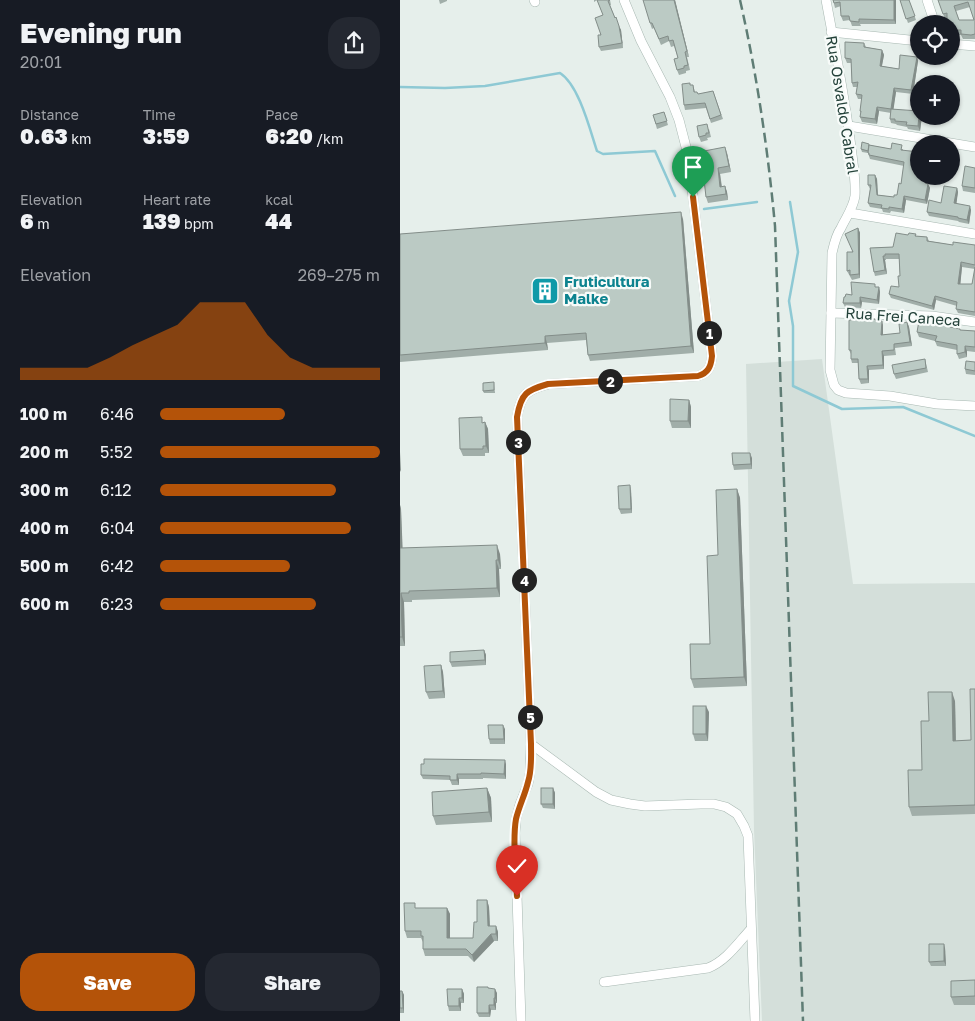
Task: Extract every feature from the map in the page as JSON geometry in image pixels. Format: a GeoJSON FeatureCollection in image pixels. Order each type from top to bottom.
{"type":"FeatureCollection","features":[{"type":"Feature","properties":{"kind":"street"},"geometry":{"type":"LineString","coordinates":[[521,1021],[515,833],[516,819],[530,773],[531,744],[517,417],[519,403],[534,388],[548,384],[698,376],[708,370],[712,356],[686,147],[679,120],[670,97],[641,41],[624,0]]}},
{"type":"Feature","properties":{"kind":"street","name":"Rua Osvaldo Cabral"},"geometry":{"type":"LineString","coordinates":[[826,0],[849,126],[855,194],[850,213],[840,229],[833,245],[832,253],[830,370],[834,385],[838,390],[846,393],[890,396],[937,404],[975,406]]}},
{"type":"Feature","properties":{"kind":"street"},"geometry":{"type":"LineString","coordinates":[[927,0],[932,15]]}},
{"type":"Feature","properties":{"kind":"street"},"geometry":{"type":"LineString","coordinates":[[832,32],[910,39]]}},
{"type":"Feature","properties":{"kind":"street"},"geometry":{"type":"LineString","coordinates":[[960,45],[975,46]]}},
{"type":"Feature","properties":{"kind":"street"},"geometry":{"type":"LineString","coordinates":[[849,126],[975,146]]}},
{"type":"Feature","properties":{"kind":"street"},"geometry":{"type":"LineString","coordinates":[[850,213],[975,234]]}},
{"type":"Feature","properties":{"kind":"street","name":"Rua Frei Caneca"},"geometry":{"type":"LineString","coordinates":[[831,313],[924,315],[975,322]]}},
{"type":"Feature","properties":{"kind":"street"},"geometry":{"type":"LineString","coordinates":[[531,744],[596,792],[612,800],[645,806],[714,804],[726,807],[736,814],[748,836],[755,1021]]}},
{"type":"Feature","properties":{"kind":"street"},"geometry":{"type":"LineString","coordinates":[[604,982],[708,968],[722,960],[751,929]]}},
{"type":"Feature","properties":{"kind":"shaded area"},"geometry":{"type":"Polygon","coordinates":[[[822,359],[853,584],[975,583],[975,1021],[762,1021],[754,830],[746,364],[822,359]]]}},
{"type":"Feature","properties":{"kind":"building"},"geometry":{"type":"Polygon","coordinates":[[[597,0],[610,0],[608,1],[619,26],[622,43],[599,47],[598,35],[601,35],[595,18],[603,15],[597,0]]]}},
{"type":"Feature","properties":{"kind":"building"},"geometry":{"type":"Polygon","coordinates":[[[643,0],[674,0],[687,51],[685,52],[688,65],[684,66],[684,68],[677,70],[674,59],[678,58],[673,40],[669,41],[668,36],[659,39],[652,23],[650,23],[643,0]]]}},
{"type":"Feature","properties":{"kind":"building"},"geometry":{"type":"Polygon","coordinates":[[[833,0],[894,0],[894,20],[859,19],[859,22],[850,21],[849,16],[841,16],[840,2],[834,3],[833,0]]]}},
{"type":"Feature","properties":{"kind":"building"},"geometry":{"type":"Polygon","coordinates":[[[900,0],[909,0],[915,15],[910,15],[910,18],[906,19],[900,0]]]}},
{"type":"Feature","properties":{"kind":"building"},"geometry":{"type":"Polygon","coordinates":[[[938,0],[975,0],[975,34],[961,34],[960,30],[960,20],[974,20],[968,2],[954,6],[957,15],[947,15],[947,13],[943,14],[938,0]]]}},
{"type":"Feature","properties":{"kind":"building"},"geometry":{"type":"Polygon","coordinates":[[[845,42],[864,43],[864,47],[882,50],[880,66],[899,69],[900,55],[910,56],[910,65],[916,65],[914,75],[910,75],[910,90],[894,88],[891,109],[877,107],[875,119],[860,117],[862,95],[856,94],[858,82],[852,83],[851,59],[845,58],[845,42]]]}},
{"type":"Feature","properties":{"kind":"building"},"geometry":{"type":"Polygon","coordinates":[[[690,83],[690,85],[693,85],[694,92],[698,94],[713,91],[721,115],[710,119],[705,103],[684,105],[682,84],[690,83]]]}},
{"type":"Feature","properties":{"kind":"building"},"geometry":{"type":"Polygon","coordinates":[[[891,109],[910,110],[910,125],[918,126],[906,125],[907,122],[890,119],[891,109]]]}},
{"type":"Feature","properties":{"kind":"building"},"geometry":{"type":"Polygon","coordinates":[[[664,112],[667,121],[656,124],[653,115],[664,112]]]}},
{"type":"Feature","properties":{"kind":"building"},"geometry":{"type":"Polygon","coordinates":[[[707,124],[709,133],[699,137],[697,126],[707,124]]]}},
{"type":"Feature","properties":{"kind":"building"},"geometry":{"type":"Polygon","coordinates":[[[862,142],[869,144],[868,151],[861,149],[862,142]]]}},
{"type":"Feature","properties":{"kind":"building"},"geometry":{"type":"Polygon","coordinates":[[[892,143],[902,145],[901,150],[910,151],[910,185],[928,185],[925,200],[904,196],[902,209],[881,208],[882,205],[868,203],[871,185],[868,185],[868,175],[875,175],[877,195],[894,197],[894,195],[897,195],[899,183],[901,184],[904,162],[869,155],[868,153],[869,145],[891,149],[892,143]]]}},
{"type":"Feature","properties":{"kind":"building"},"geometry":{"type":"Polygon","coordinates":[[[725,147],[729,166],[718,168],[720,187],[725,186],[726,194],[706,197],[699,152],[725,147]]]}},
{"type":"Feature","properties":{"kind":"building"},"geometry":{"type":"Polygon","coordinates":[[[965,166],[975,168],[975,188],[962,186],[965,166]]]}},
{"type":"Feature","properties":{"kind":"building"},"geometry":{"type":"Polygon","coordinates":[[[944,186],[957,188],[954,203],[970,206],[967,220],[927,212],[929,200],[941,203],[944,186]]]}},
{"type":"Feature","properties":{"kind":"building","name":"Fruticultura Malke"},"geometry":{"type":"Polygon","coordinates":[[[681,212],[691,346],[588,355],[586,333],[545,336],[545,343],[400,355],[400,234],[681,212]]]}},
{"type":"Feature","properties":{"kind":"building"},"geometry":{"type":"Polygon","coordinates":[[[858,228],[859,274],[850,275],[850,270],[847,271],[847,252],[853,252],[845,234],[858,228]]]}},
{"type":"Feature","properties":{"kind":"building"},"geometry":{"type":"Polygon","coordinates":[[[896,233],[916,234],[915,236],[927,237],[927,241],[953,245],[953,242],[975,245],[975,265],[961,262],[958,284],[972,284],[975,267],[975,312],[956,309],[957,302],[935,296],[932,306],[889,294],[891,286],[899,287],[899,254],[885,254],[883,256],[885,270],[874,272],[870,248],[893,247],[896,233]]]}},
{"type":"Feature","properties":{"kind":"building"},"geometry":{"type":"Polygon","coordinates":[[[851,282],[875,284],[875,287],[879,287],[877,300],[860,297],[860,303],[843,303],[846,294],[852,295],[851,282]]]}},
{"type":"Feature","properties":{"kind":"building"},"geometry":{"type":"Polygon","coordinates":[[[875,319],[882,321],[881,335],[900,333],[899,324],[907,322],[910,342],[894,344],[894,350],[882,351],[883,365],[867,366],[868,379],[859,379],[858,359],[851,359],[851,350],[849,350],[849,320],[875,319]]]}},
{"type":"Feature","properties":{"kind":"building"},"geometry":{"type":"Polygon","coordinates":[[[919,321],[939,325],[940,322],[951,323],[950,327],[975,331],[975,347],[965,346],[965,352],[957,354],[957,345],[935,341],[937,336],[917,332],[919,321]]]}},
{"type":"Feature","properties":{"kind":"building"},"geometry":{"type":"Polygon","coordinates":[[[925,359],[926,368],[894,374],[892,365],[925,359]]]}},
{"type":"Feature","properties":{"kind":"building"},"geometry":{"type":"Polygon","coordinates":[[[966,361],[975,362],[975,371],[965,369],[966,361]]]}},
{"type":"Feature","properties":{"kind":"building"},"geometry":{"type":"Polygon","coordinates":[[[494,382],[494,390],[483,391],[483,383],[494,382]]]}},
{"type":"Feature","properties":{"kind":"building"},"geometry":{"type":"Polygon","coordinates":[[[670,399],[689,400],[688,421],[670,421],[670,399]]]}},
{"type":"Feature","properties":{"kind":"building"},"geometry":{"type":"Polygon","coordinates":[[[482,417],[482,423],[485,422],[486,446],[483,446],[483,449],[460,449],[459,418],[482,417]]]}},
{"type":"Feature","properties":{"kind":"building"},"geometry":{"type":"Polygon","coordinates":[[[732,453],[750,453],[751,464],[733,465],[732,453]]]}},
{"type":"Feature","properties":{"kind":"building"},"geometry":{"type":"Polygon","coordinates":[[[630,485],[631,509],[619,509],[618,486],[630,485]]]}},
{"type":"Feature","properties":{"kind":"building"},"geometry":{"type":"Polygon","coordinates":[[[737,489],[744,677],[691,679],[690,644],[710,644],[707,556],[718,555],[716,490],[737,489]]]}},
{"type":"Feature","properties":{"kind":"building"},"geometry":{"type":"Polygon","coordinates":[[[497,545],[497,588],[409,591],[409,593],[401,593],[402,637],[400,637],[400,548],[497,545]]]}},
{"type":"Feature","properties":{"kind":"building"},"geometry":{"type":"Polygon","coordinates":[[[484,650],[485,660],[450,662],[450,652],[484,650]]]}},
{"type":"Feature","properties":{"kind":"building"},"geometry":{"type":"Polygon","coordinates":[[[441,665],[443,691],[426,692],[424,666],[441,665]]]}},
{"type":"Feature","properties":{"kind":"building"},"geometry":{"type":"Polygon","coordinates":[[[970,689],[975,689],[975,805],[909,807],[908,770],[922,770],[921,721],[929,721],[928,692],[952,692],[953,741],[971,740],[970,689]]]}},
{"type":"Feature","properties":{"kind":"building"},"geometry":{"type":"Polygon","coordinates":[[[693,706],[706,706],[706,734],[693,734],[693,706]]]}},
{"type":"Feature","properties":{"kind":"building"},"geometry":{"type":"Polygon","coordinates":[[[488,725],[503,725],[504,739],[489,739],[488,725]]]}},
{"type":"Feature","properties":{"kind":"building"},"geometry":{"type":"Polygon","coordinates":[[[424,759],[505,760],[504,774],[457,774],[457,780],[450,780],[450,776],[421,775],[421,764],[424,764],[424,759]]]}},
{"type":"Feature","properties":{"kind":"building"},"geometry":{"type":"Polygon","coordinates":[[[487,788],[489,812],[433,816],[432,792],[487,788]]]}},
{"type":"Feature","properties":{"kind":"building"},"geometry":{"type":"Polygon","coordinates":[[[541,788],[553,788],[553,804],[541,804],[541,788]]]}},
{"type":"Feature","properties":{"kind":"building"},"geometry":{"type":"Polygon","coordinates":[[[477,900],[487,900],[488,926],[496,926],[496,934],[491,934],[472,955],[466,949],[423,949],[421,931],[405,931],[404,903],[415,903],[415,908],[447,908],[447,938],[473,938],[474,922],[477,922],[477,900]]]}},
{"type":"Feature","properties":{"kind":"building"},"geometry":{"type":"Polygon","coordinates":[[[929,944],[944,944],[944,961],[929,962],[929,944]]]}},
{"type":"Feature","properties":{"kind":"building"},"geometry":{"type":"Polygon","coordinates":[[[975,980],[975,996],[951,997],[951,981],[975,980]]]}},
{"type":"Feature","properties":{"kind":"building"},"geometry":{"type":"Polygon","coordinates":[[[477,987],[495,989],[494,1005],[489,1005],[489,1013],[477,1013],[477,987]]]}},
{"type":"Feature","properties":{"kind":"building"},"geometry":{"type":"Polygon","coordinates":[[[447,989],[462,989],[462,998],[459,998],[459,1006],[448,1006],[447,989]]]}},
{"type":"Feature","properties":{"kind":"building"},"geometry":{"type":"Polygon","coordinates":[[[400,991],[402,991],[403,1008],[400,1008],[400,991]]]}},
{"type":"Feature","properties":{"kind":"waterway"},"geometry":{"type":"LineString","coordinates":[[400,87],[445,88],[485,86],[560,73],[567,79],[578,97],[597,151],[603,154],[655,151],[675,196]]}},
{"type":"Feature","properties":{"kind":"waterway"},"geometry":{"type":"LineString","coordinates":[[704,209],[757,202]]}},
{"type":"Feature","properties":{"kind":"waterway"},"geometry":{"type":"LineString","coordinates":[[790,202],[798,252],[789,301],[793,326],[793,386],[842,409],[903,407],[975,436]]}},
{"type":"Feature","properties":{"kind":"railway"},"geometry":{"type":"LineString","coordinates":[[740,0],[752,56],[761,113],[775,226],[803,1021]]}},
{"type":"Feature","properties":{"kind":"place","name":"Fruticultura Malke"},"geometry":{"type":"Point","coordinates":[545,291]}},
{"type":"Feature","properties":{"kind":"route"},"geometry":{"type":"LineString","coordinates":[[517,896],[516,819],[528,784],[531,744],[517,417],[519,403],[534,388],[548,384],[698,376],[708,370],[712,356],[693,197]]}}]}
